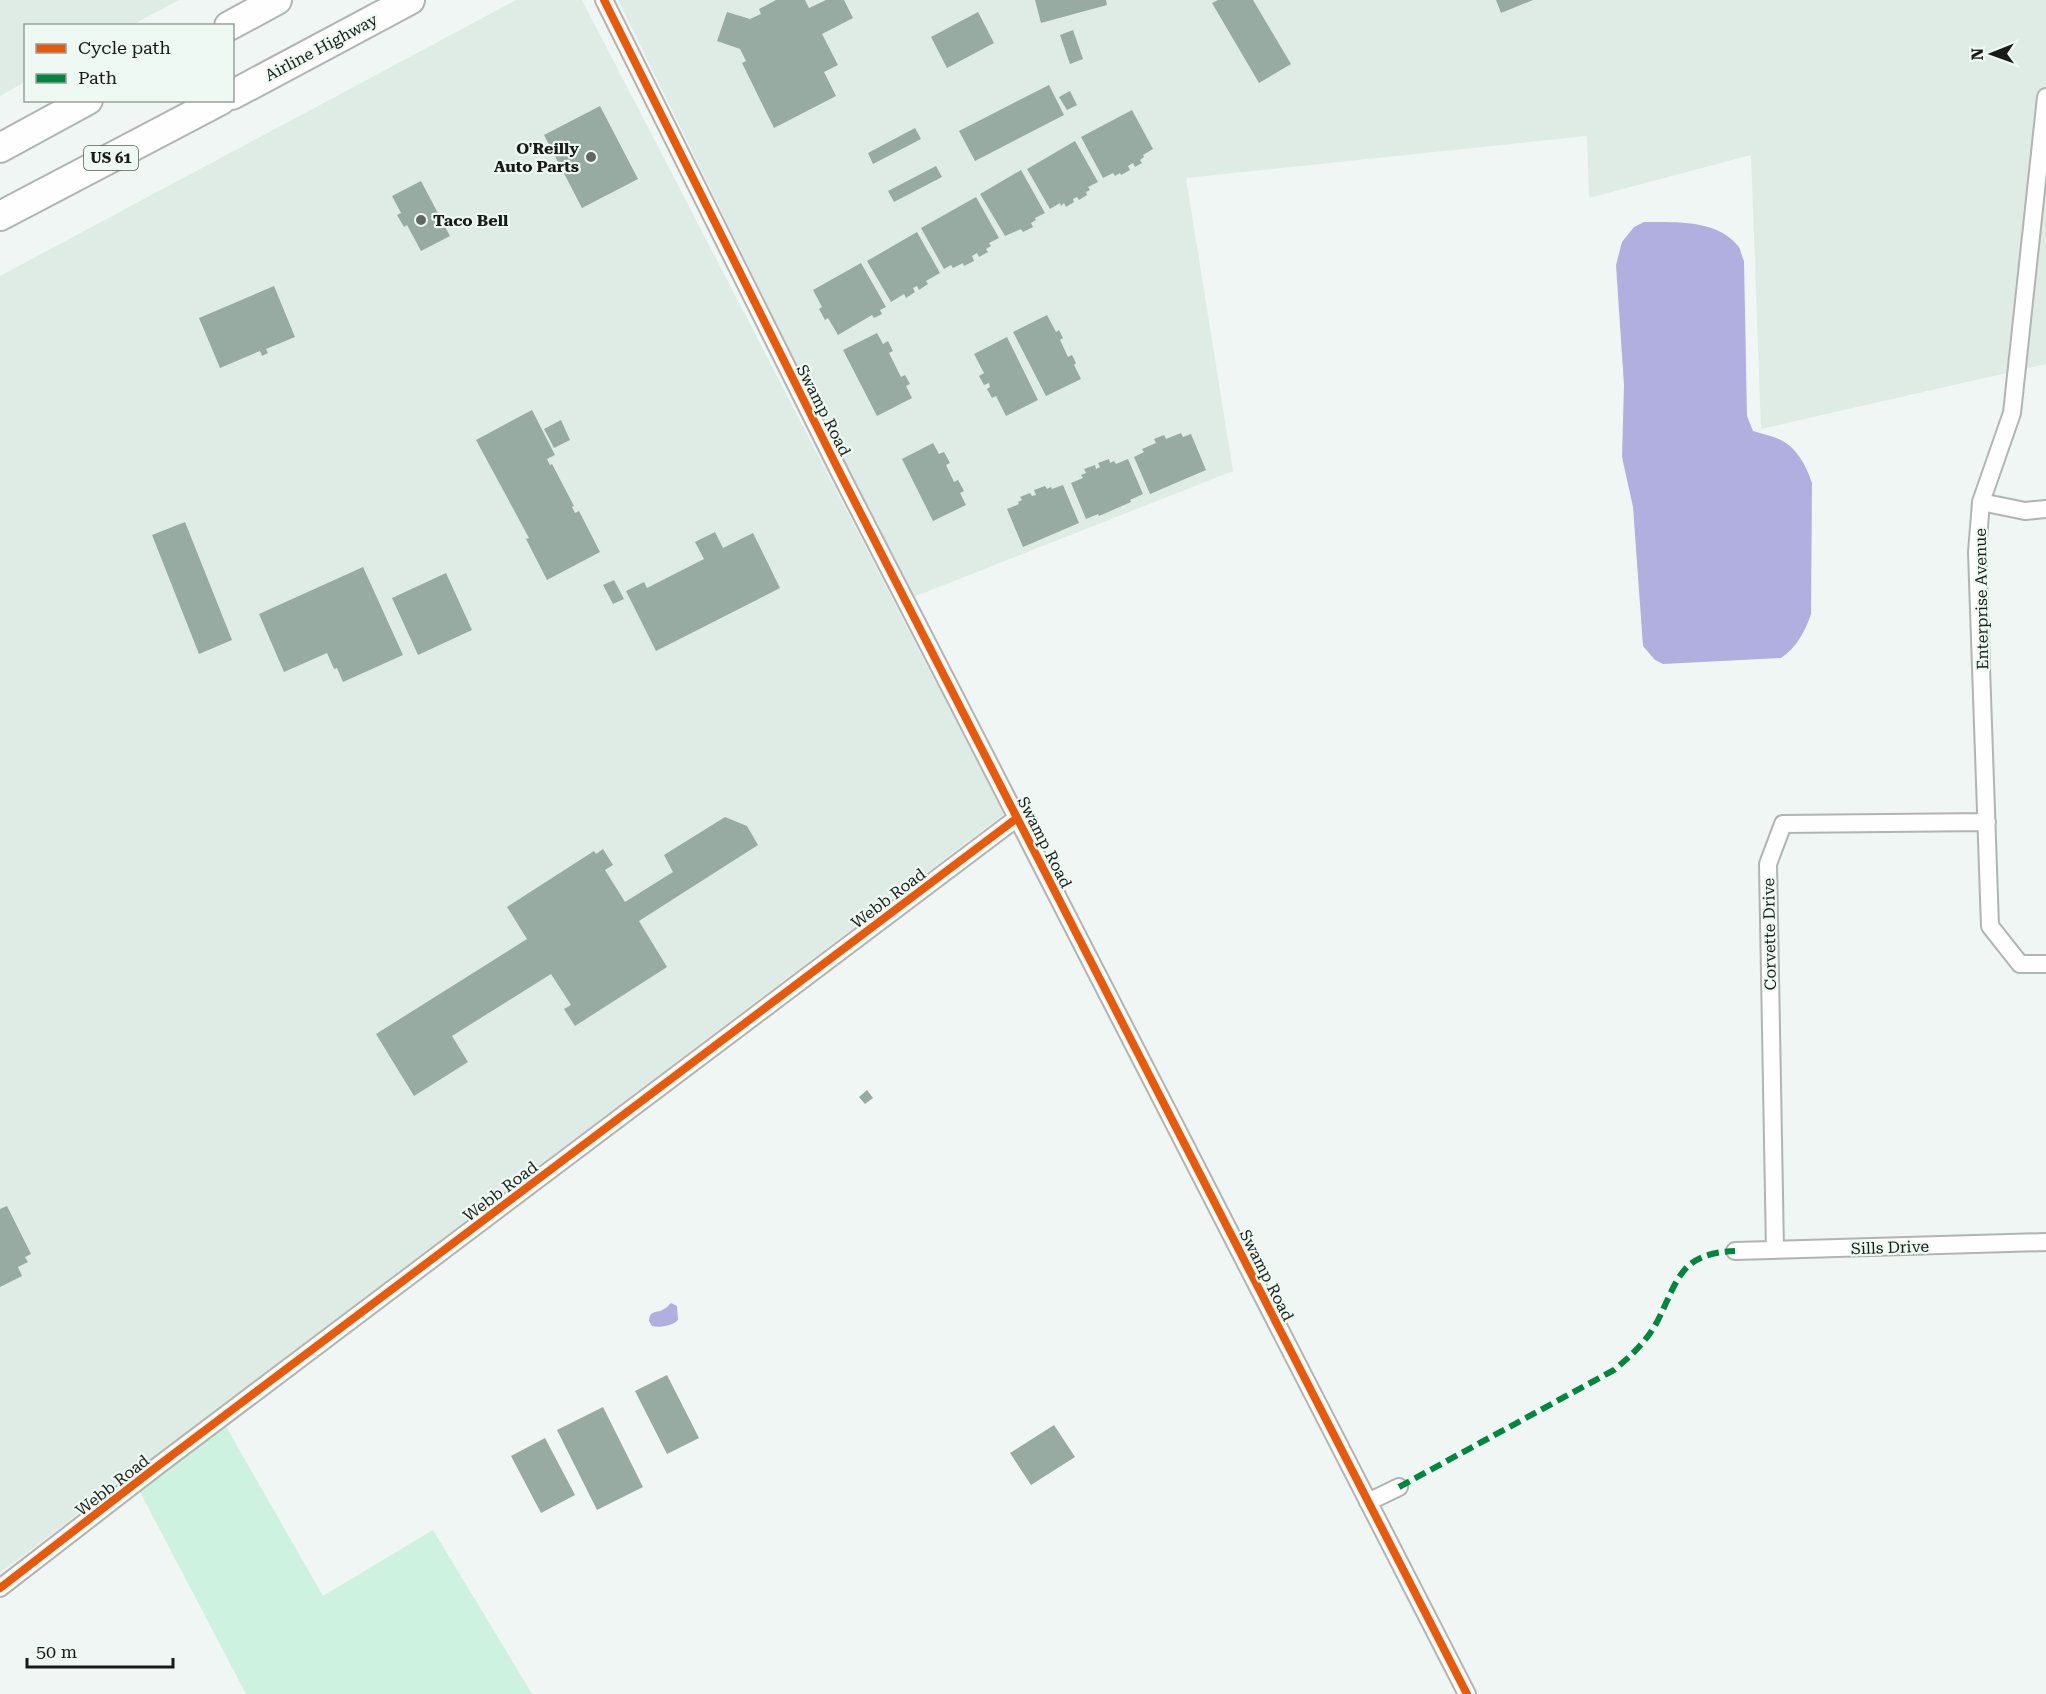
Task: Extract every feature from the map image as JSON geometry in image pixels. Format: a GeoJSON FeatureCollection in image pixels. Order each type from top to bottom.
{"type":"FeatureCollection","features":[{"type":"Feature","properties":{"kind":"highway"},"geometry":{"type":"LineString","coordinates":[[233,24],[278,0]]}},
{"type":"Feature","properties":{"kind":"highway","name":"Airline Highway"},"geometry":{"type":"LineString","coordinates":[[234,93],[410,0]]}},
{"type":"Feature","properties":{"kind":"highway"},"geometry":{"type":"LineString","coordinates":[[0,148],[84,102]]}},
{"type":"Feature","properties":{"kind":"highway","name":"US 61"},"geometry":{"type":"LineString","coordinates":[[0,216],[217,102]]}},
{"type":"Feature","properties":{"kind":"street","name":"Swamp Road"},"geometry":{"type":"LineString","coordinates":[[604,0],[830,453],[1467,1694]]}},
{"type":"Feature","properties":{"kind":"street","name":"Enterprise Avenue"},"geometry":{"type":"LineString","coordinates":[[2046,97],[2012,413],[1981,502],[1977,552],[1990,926],[2019,964],[2046,964]]}},
{"type":"Feature","properties":{"kind":"street"},"geometry":{"type":"LineString","coordinates":[[1981,502],[2025,511],[2046,509]]}},
{"type":"Feature","properties":{"kind":"street","name":"Webb Road"},"geometry":{"type":"LineString","coordinates":[[0,1588],[1017,818]]}},
{"type":"Feature","properties":{"kind":"street","name":"Corvette Drive"},"geometry":{"type":"LineString","coordinates":[[1775,1250],[1768,864],[1783,824],[1987,822]]}},
{"type":"Feature","properties":{"kind":"street","name":"Sills Drive"},"geometry":{"type":"LineString","coordinates":[[1735,1251],[2046,1242]]}},
{"type":"Feature","properties":{"kind":"street"},"geometry":{"type":"LineString","coordinates":[[1368,1502],[1400,1487]]}},
{"type":"Feature","properties":{"kind":"shaded area"},"geometry":{"type":"Polygon","coordinates":[[[0,0],[179,0],[134,24],[24,24],[24,83],[0,96],[0,0]]]}},
{"type":"Feature","properties":{"kind":"shaded area"},"geometry":{"type":"Polygon","coordinates":[[[516,0],[582,0],[1004,814],[0,1573],[0,276],[516,0]]]}},
{"type":"Feature","properties":{"kind":"shaded area"},"geometry":{"type":"Polygon","coordinates":[[[618,0],[2046,0],[2046,364],[1761,429],[1751,155],[1589,198],[1587,136],[1186,178],[1233,471],[911,598],[618,0]]]}},
{"type":"Feature","properties":{"kind":"green space"},"geometry":{"type":"Polygon","coordinates":[[[224,1423],[323,1596],[433,1530],[532,1694],[246,1694],[139,1490],[224,1423]]]}},
{"type":"Feature","properties":{"kind":"water"},"geometry":{"type":"Polygon","coordinates":[[[1644,222],[1695,224],[1720,231],[1739,247],[1744,261],[1747,416],[1753,431],[1787,443],[1797,453],[1812,483],[1811,614],[1799,639],[1781,658],[1663,664],[1655,660],[1643,646],[1633,507],[1622,457],[1624,385],[1616,265],[1622,242],[1634,227],[1644,222]]]}},
{"type":"Feature","properties":{"kind":"water"},"geometry":{"type":"Polygon","coordinates":[[[671,1303],[677,1306],[678,1320],[666,1326],[652,1326],[649,1321],[651,1315],[665,1309],[671,1303]]]}},
{"type":"Feature","properties":{"kind":"building"},"geometry":{"type":"Polygon","coordinates":[[[776,0],[805,0],[809,8],[826,0],[844,0],[853,18],[822,34],[838,65],[824,72],[836,96],[774,128],[742,63],[746,61],[740,49],[717,41],[727,12],[750,19],[761,14],[759,9],[776,0]]]}},
{"type":"Feature","properties":{"kind":"building"},"geometry":{"type":"Polygon","coordinates":[[[1035,0],[1106,0],[1107,5],[1041,23],[1035,0]]]}},
{"type":"Feature","properties":{"kind":"building"},"geometry":{"type":"Polygon","coordinates":[[[1218,0],[1253,0],[1291,64],[1259,83],[1212,3],[1218,0]]]}},
{"type":"Feature","properties":{"kind":"building"},"geometry":{"type":"Polygon","coordinates":[[[1496,0],[1533,0],[1501,13],[1496,0]]]}},
{"type":"Feature","properties":{"kind":"building"},"geometry":{"type":"Polygon","coordinates":[[[978,12],[994,43],[947,68],[931,37],[978,12]]]}},
{"type":"Feature","properties":{"kind":"building"},"geometry":{"type":"Polygon","coordinates":[[[1073,30],[1083,59],[1070,64],[1060,35],[1073,30]]]}},
{"type":"Feature","properties":{"kind":"building"},"geometry":{"type":"Polygon","coordinates":[[[1049,85],[1064,115],[975,161],[959,131],[1049,85]]]}},
{"type":"Feature","properties":{"kind":"building"},"geometry":{"type":"Polygon","coordinates":[[[1070,91],[1077,105],[1067,110],[1059,97],[1070,91]]]}},
{"type":"Feature","properties":{"kind":"building","name":"O'Reilly Auto Parts"},"geometry":{"type":"Polygon","coordinates":[[[600,106],[638,179],[582,208],[544,135],[600,106]]]}},
{"type":"Feature","properties":{"kind":"building"},"geometry":{"type":"Polygon","coordinates":[[[1132,110],[1153,149],[1143,155],[1144,157],[1140,160],[1142,163],[1135,167],[1133,163],[1128,166],[1130,170],[1121,175],[1120,173],[1115,176],[1113,173],[1103,178],[1081,137],[1132,110]]]}},
{"type":"Feature","properties":{"kind":"building"},"geometry":{"type":"Polygon","coordinates":[[[915,128],[921,139],[873,164],[868,153],[915,128]]]}},
{"type":"Feature","properties":{"kind":"building"},"geometry":{"type":"Polygon","coordinates":[[[1075,141],[1098,182],[1088,187],[1090,190],[1086,192],[1087,195],[1079,200],[1077,197],[1066,207],[1064,203],[1061,206],[1060,203],[1050,209],[1027,169],[1075,141]]]}},
{"type":"Feature","properties":{"kind":"building"},"geometry":{"type":"Polygon","coordinates":[[[936,166],[942,177],[894,202],[888,191],[936,166]]]}},
{"type":"Feature","properties":{"kind":"building"},"geometry":{"type":"Polygon","coordinates":[[[1021,170],[1045,213],[1035,218],[1036,220],[1031,223],[1033,227],[1005,236],[980,194],[1021,170]]]}},
{"type":"Feature","properties":{"kind":"building","name":"Taco Bell"},"geometry":{"type":"Polygon","coordinates":[[[421,181],[450,236],[421,251],[407,225],[404,227],[397,215],[401,213],[392,196],[421,181]]]}},
{"type":"Feature","properties":{"kind":"building"},"geometry":{"type":"Polygon","coordinates":[[[976,197],[999,238],[989,243],[991,246],[986,249],[988,252],[979,257],[977,253],[972,256],[974,261],[964,266],[963,263],[944,269],[921,228],[976,197]]]}},
{"type":"Feature","properties":{"kind":"building"},"geometry":{"type":"Polygon","coordinates":[[[917,232],[940,273],[926,281],[928,284],[919,290],[917,286],[913,288],[915,292],[906,298],[904,294],[891,302],[867,261],[917,232]]]}},
{"type":"Feature","properties":{"kind":"building"},"geometry":{"type":"Polygon","coordinates":[[[861,263],[886,307],[880,310],[882,314],[874,318],[872,315],[838,335],[828,318],[825,320],[819,309],[822,307],[813,290],[861,263]]]}},
{"type":"Feature","properties":{"kind":"building"},"geometry":{"type":"Polygon","coordinates":[[[274,286],[295,337],[266,349],[268,353],[262,356],[260,351],[220,368],[199,318],[274,286]]]}},
{"type":"Feature","properties":{"kind":"building"},"geometry":{"type":"Polygon","coordinates":[[[1047,315],[1056,332],[1059,330],[1063,338],[1060,340],[1068,357],[1072,355],[1081,379],[1046,396],[1013,332],[1047,315]]]}},
{"type":"Feature","properties":{"kind":"building"},"geometry":{"type":"Polygon","coordinates":[[[877,333],[883,344],[888,341],[893,351],[889,353],[901,377],[905,375],[910,384],[906,386],[912,398],[877,416],[843,350],[877,333]]]}},
{"type":"Feature","properties":{"kind":"building"},"geometry":{"type":"Polygon","coordinates":[[[1007,337],[1038,400],[1006,416],[996,396],[992,398],[987,389],[990,387],[989,383],[984,385],[979,376],[984,373],[974,354],[1007,337]]]}},
{"type":"Feature","properties":{"kind":"building"},"geometry":{"type":"Polygon","coordinates":[[[532,410],[555,455],[547,459],[550,465],[552,464],[574,506],[572,507],[575,513],[579,511],[600,552],[547,580],[526,539],[529,538],[476,440],[532,410]]]}},
{"type":"Feature","properties":{"kind":"building"},"geometry":{"type":"Polygon","coordinates":[[[561,420],[570,440],[554,448],[544,429],[561,420]]]}},
{"type":"Feature","properties":{"kind":"building"},"geometry":{"type":"Polygon","coordinates":[[[1181,433],[1183,437],[1191,434],[1206,470],[1150,494],[1134,457],[1144,452],[1142,449],[1156,443],[1154,439],[1164,435],[1166,439],[1181,433]]]}},
{"type":"Feature","properties":{"kind":"building"},"geometry":{"type":"Polygon","coordinates":[[[933,443],[939,454],[944,452],[950,463],[946,465],[954,482],[958,480],[964,491],[960,493],[966,505],[933,521],[902,459],[933,443]]]}},
{"type":"Feature","properties":{"kind":"building"},"geometry":{"type":"Polygon","coordinates":[[[1109,459],[1110,463],[1114,461],[1116,464],[1128,459],[1143,494],[1130,500],[1131,502],[1086,519],[1071,483],[1083,478],[1081,475],[1086,473],[1084,469],[1095,465],[1096,469],[1100,467],[1098,463],[1109,459]]]}},
{"type":"Feature","properties":{"kind":"building"},"geometry":{"type":"Polygon","coordinates":[[[1063,485],[1079,523],[1023,547],[1007,509],[1019,504],[1018,502],[1022,500],[1020,497],[1030,493],[1032,496],[1036,495],[1034,490],[1045,486],[1047,489],[1051,487],[1052,489],[1063,485]]]}},
{"type":"Feature","properties":{"kind":"building"},"geometry":{"type":"Polygon","coordinates":[[[185,522],[232,640],[199,654],[152,535],[185,522]]]}},
{"type":"Feature","properties":{"kind":"building"},"geometry":{"type":"Polygon","coordinates":[[[715,532],[723,548],[753,533],[780,588],[656,651],[626,591],[644,582],[647,588],[704,559],[695,542],[715,532]]]}},
{"type":"Feature","properties":{"kind":"building"},"geometry":{"type":"Polygon","coordinates":[[[363,567],[403,655],[343,682],[327,653],[284,672],[259,614],[363,567]]]}},
{"type":"Feature","properties":{"kind":"building"},"geometry":{"type":"Polygon","coordinates":[[[446,573],[472,630],[418,655],[392,598],[446,573]]]}},
{"type":"Feature","properties":{"kind":"building"},"geometry":{"type":"Polygon","coordinates":[[[614,580],[624,599],[613,604],[603,585],[614,580]]]}},
{"type":"Feature","properties":{"kind":"building"},"geometry":{"type":"Polygon","coordinates":[[[725,817],[747,826],[758,845],[639,921],[667,967],[575,1026],[564,1009],[571,1005],[551,974],[452,1036],[468,1062],[414,1096],[376,1034],[527,939],[507,907],[594,851],[596,854],[603,849],[613,865],[605,870],[625,902],[673,872],[664,855],[725,817]]]}},
{"type":"Feature","properties":{"kind":"building"},"geometry":{"type":"Polygon","coordinates":[[[867,1090],[873,1098],[865,1104],[859,1097],[867,1090]]]}},
{"type":"Feature","properties":{"kind":"building"},"geometry":{"type":"Polygon","coordinates":[[[7,1206],[31,1254],[25,1257],[28,1262],[18,1267],[22,1276],[0,1287],[0,1209],[7,1206]]]}},
{"type":"Feature","properties":{"kind":"building"},"geometry":{"type":"Polygon","coordinates":[[[667,1375],[699,1438],[667,1454],[635,1391],[667,1375]]]}},
{"type":"Feature","properties":{"kind":"building"},"geometry":{"type":"Polygon","coordinates":[[[603,1407],[643,1487],[597,1510],[557,1430],[603,1407]]]}},
{"type":"Feature","properties":{"kind":"building"},"geometry":{"type":"Polygon","coordinates":[[[1054,1425],[1075,1457],[1031,1485],[1010,1453],[1054,1425]]]}},
{"type":"Feature","properties":{"kind":"building"},"geometry":{"type":"Polygon","coordinates":[[[545,1438],[575,1495],[541,1513],[511,1456],[545,1438]]]}},
{"type":"Feature","properties":{"kind":"marked path"},"geometry":{"type":"LineString","coordinates":[[1399,1487],[1614,1370],[1648,1336],[1676,1282],[1691,1264],[1702,1257],[1735,1251]]}},
{"type":"Feature","properties":{"kind":"cycle path"},"geometry":{"type":"LineString","coordinates":[[604,0],[841,475],[1467,1694]]}},
{"type":"Feature","properties":{"kind":"cycle path"},"geometry":{"type":"LineString","coordinates":[[0,1588],[159,1465],[1017,818]]}},
{"type":"Feature","properties":{"kind":"place","name":"O'Reilly Auto Parts"},"geometry":{"type":"Point","coordinates":[591,157]}},
{"type":"Feature","properties":{"kind":"place","name":"Taco Bell"},"geometry":{"type":"Point","coordinates":[421,220]}}]}
